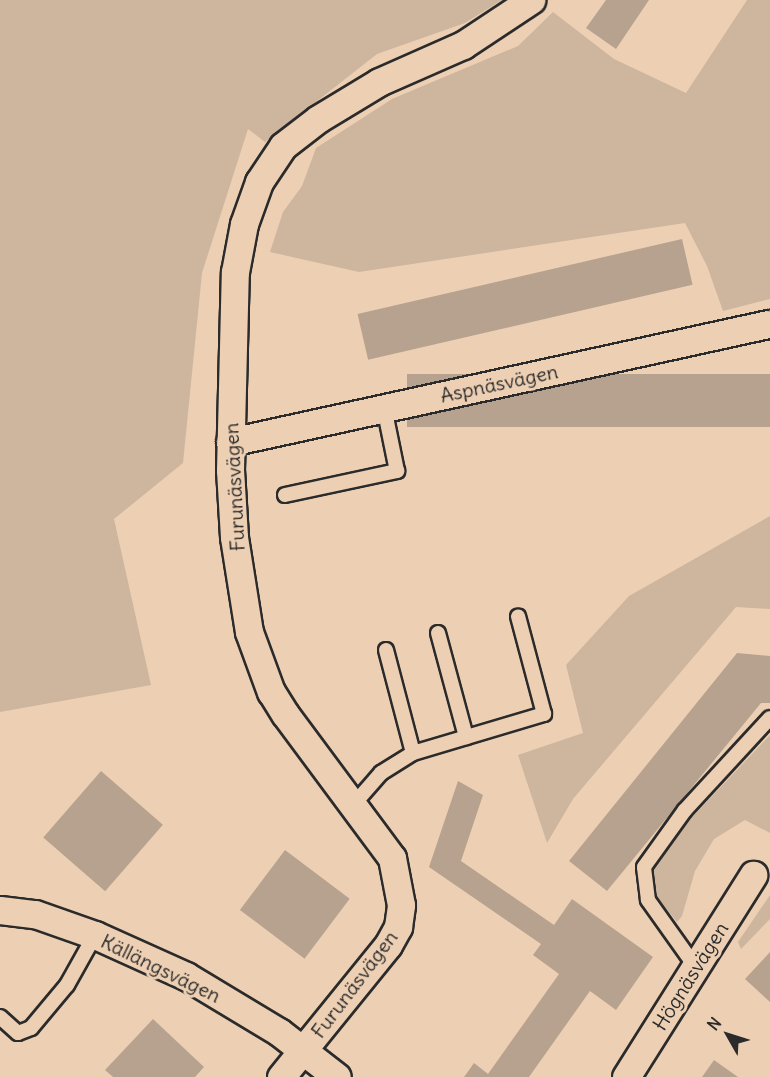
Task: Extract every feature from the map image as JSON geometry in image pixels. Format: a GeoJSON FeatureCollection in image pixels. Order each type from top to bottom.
{"type":"FeatureCollection","features":[{"type":"Feature","properties":{"kind":"street","name":"Furunäsvägen"},"geometry":{"type":"LineString","coordinates":[[281,1077],[398,927],[401,905],[392,858],[271,692],[249,632],[234,537],[230,442],[235,272],[244,224],[259,182],[283,146],[335,108],[379,82],[463,45],[531,0]]}},
{"type":"Feature","properties":{"kind":"street","name":"Aspnäsvägen"},"geometry":{"type":"LineString","coordinates":[[230,442],[768,324]]}},
{"type":"Feature","properties":{"kind":"street","name":"Högnäsvägen"},"geometry":{"type":"LineString","coordinates":[[626,1077],[697,969],[753,875]]}},
{"type":"Feature","properties":{"kind":"street","name":"Källängsvägen"},"geometry":{"type":"LineString","coordinates":[[0,910],[35,914],[95,935],[186,976],[303,1050],[337,1077]]}},
{"type":"Feature","properties":{"kind":"lane"},"geometry":{"type":"LineString","coordinates":[[285,495],[397,471],[384,407]]}},
{"type":"Feature","properties":{"kind":"lane"},"geometry":{"type":"LineString","coordinates":[[354,804],[381,773],[413,753],[544,714],[518,616]]}},
{"type":"Feature","properties":{"kind":"lane"},"geometry":{"type":"LineString","coordinates":[[438,633],[466,737]]}},
{"type":"Feature","properties":{"kind":"lane"},"geometry":{"type":"LineString","coordinates":[[386,650],[413,753]]}},
{"type":"Feature","properties":{"kind":"lane"},"geometry":{"type":"LineString","coordinates":[[697,969],[648,900],[644,867],[685,810],[770,718]]}},
{"type":"Feature","properties":{"kind":"lane"},"geometry":{"type":"LineString","coordinates":[[0,1017],[18,1033],[31,1028],[67,985],[95,935]]}},
{"type":"Feature","properties":{"kind":"shaded area"},"geometry":{"type":"Polygon","coordinates":[[[0,0],[502,0],[465,23],[377,54],[265,142],[248,129],[202,273],[183,463],[114,519],[151,685],[0,712],[0,0]]]}},
{"type":"Feature","properties":{"kind":"shaded area"},"geometry":{"type":"Polygon","coordinates":[[[747,0],[770,0],[770,299],[723,311],[707,266],[685,223],[359,272],[270,252],[283,212],[302,186],[316,148],[392,99],[518,46],[553,12],[614,59],[686,93],[747,0]]]}},
{"type":"Feature","properties":{"kind":"shaded area"},"geometry":{"type":"Polygon","coordinates":[[[770,516],[770,609],[736,607],[573,799],[547,843],[518,755],[583,733],[566,665],[629,596],[770,516]]]}},
{"type":"Feature","properties":{"kind":"shaded area"},"geometry":{"type":"Polygon","coordinates":[[[770,735],[770,833],[745,820],[714,839],[695,871],[682,916],[677,922],[655,895],[652,872],[662,849],[770,735]]]}},
{"type":"Feature","properties":{"kind":"shaded area"},"geometry":{"type":"Polygon","coordinates":[[[770,895],[770,919],[741,949],[738,942],[770,895]]]}},
{"type":"Feature","properties":{"kind":"building"},"geometry":{"type":"Polygon","coordinates":[[[606,0],[649,0],[616,49],[586,28],[606,0]]]}},
{"type":"Feature","properties":{"kind":"building"},"geometry":{"type":"Polygon","coordinates":[[[682,239],[693,285],[368,360],[358,314],[682,239]]]}},
{"type":"Feature","properties":{"kind":"building"},"geometry":{"type":"Polygon","coordinates":[[[407,374],[770,374],[770,427],[407,427],[407,374]]]}},
{"type":"Feature","properties":{"kind":"building"},"geometry":{"type":"Polygon","coordinates":[[[737,653],[770,656],[770,703],[761,703],[607,891],[569,861],[737,653]]]}},
{"type":"Feature","properties":{"kind":"building"},"geometry":{"type":"Polygon","coordinates":[[[101,771],[163,825],[105,891],[43,837],[101,771]]]}},
{"type":"Feature","properties":{"kind":"building"},"geometry":{"type":"Polygon","coordinates":[[[458,781],[483,795],[461,861],[554,925],[572,899],[653,957],[616,1010],[590,991],[529,1077],[464,1077],[474,1063],[488,1074],[559,974],[533,955],[541,944],[429,867],[458,781]]]}},
{"type":"Feature","properties":{"kind":"building"},"geometry":{"type":"Polygon","coordinates":[[[285,850],[350,899],[305,959],[240,910],[285,850]]]}},
{"type":"Feature","properties":{"kind":"building"},"geometry":{"type":"Polygon","coordinates":[[[770,952],[770,1002],[745,979],[770,952]]]}},
{"type":"Feature","properties":{"kind":"building"},"geometry":{"type":"Polygon","coordinates":[[[153,1019],[204,1067],[195,1077],[113,1077],[105,1070],[153,1019]]]}},
{"type":"Feature","properties":{"kind":"building"},"geometry":{"type":"Polygon","coordinates":[[[714,1060],[738,1077],[702,1077],[714,1060]]]}}]}
